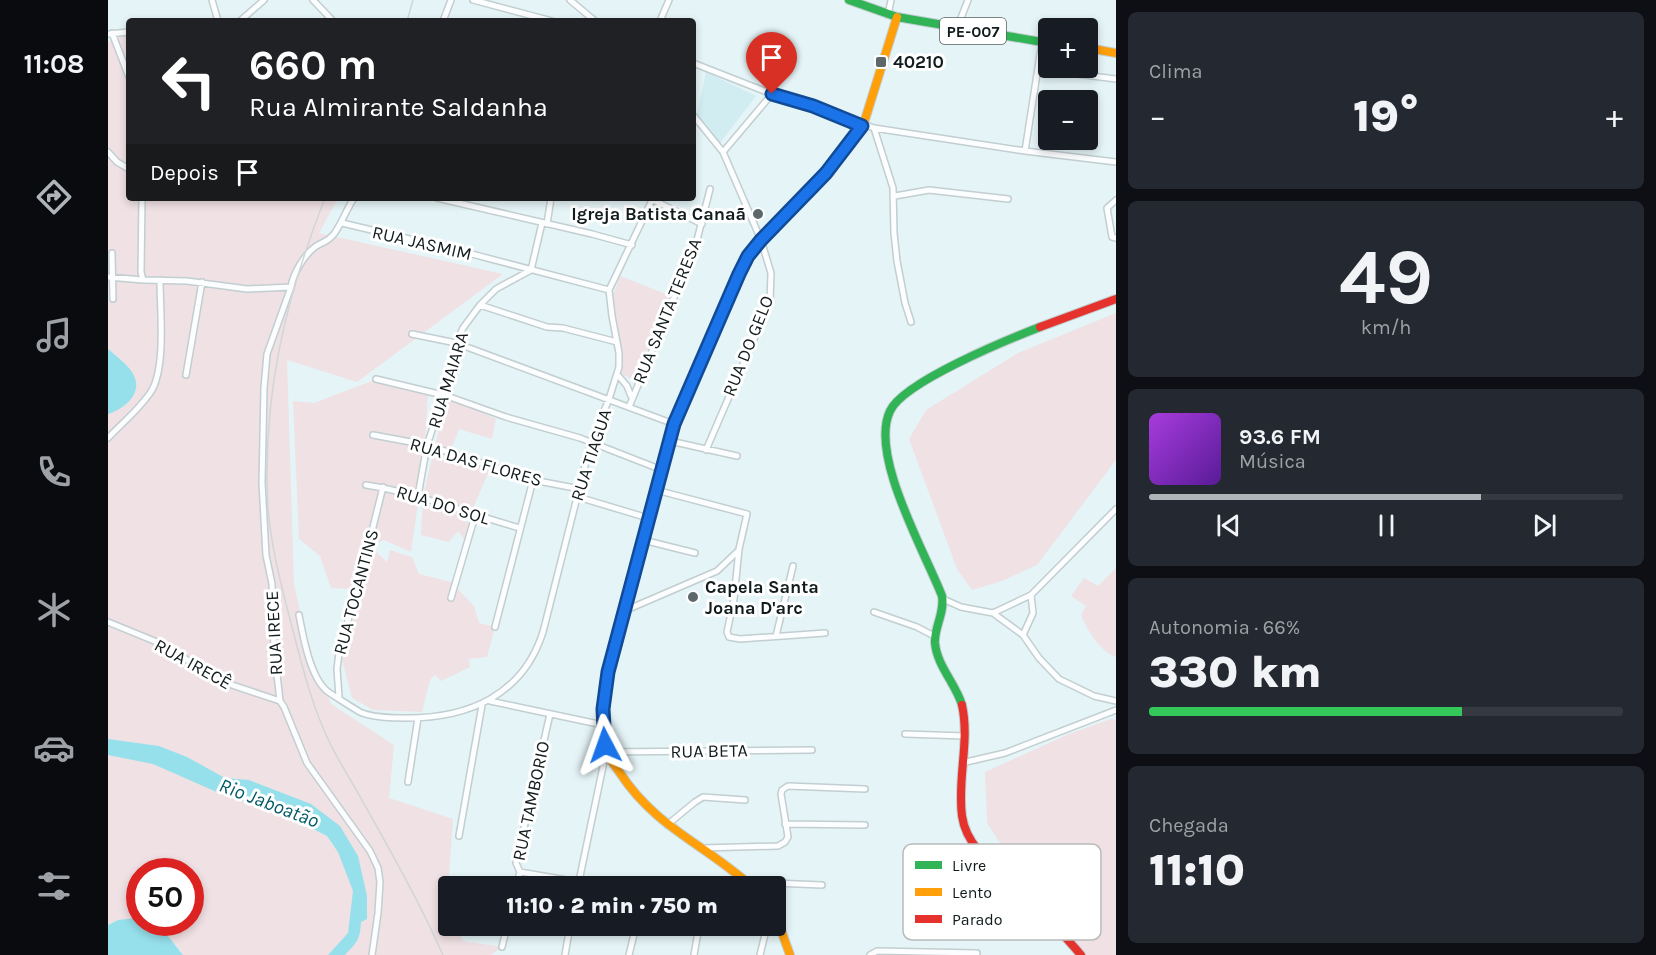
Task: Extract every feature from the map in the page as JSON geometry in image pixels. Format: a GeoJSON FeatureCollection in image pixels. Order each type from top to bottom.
{"type":"FeatureCollection","features":[{"type":"Feature","properties":{"kind":"main road","name":"PE-007"},"geometry":{"type":"LineString","coordinates":[[849,0],[897,17],[1038,41]]}},
{"type":"Feature","properties":{"kind":"main road"},"geometry":{"type":"LineString","coordinates":[[739,876],[647,808],[627,784],[606,752],[603,709],[608,672],[674,424],[739,274],[748,256],[761,240],[826,173],[862,126],[897,17]]}},
{"type":"Feature","properties":{"kind":"main road"},"geometry":{"type":"LineString","coordinates":[[1098,50],[1116,53]]}},
{"type":"Feature","properties":{"kind":"main road"},"geometry":{"type":"LineString","coordinates":[[974,844],[964,823],[961,789],[965,736],[963,707],[939,657],[935,643],[943,599],[906,512],[888,459],[884,443],[884,427],[891,406],[922,381],[1041,326],[1116,299]]}},
{"type":"Feature","properties":{"kind":"main road"},"geometry":{"type":"LineString","coordinates":[[784,936],[790,955]]}},
{"type":"Feature","properties":{"kind":"main road"},"geometry":{"type":"LineString","coordinates":[[1067,940],[1081,955]]}},
{"type":"Feature","properties":{"kind":"street"},"geometry":{"type":"LineString","coordinates":[[212,0],[217,18]]}},
{"type":"Feature","properties":{"kind":"street"},"geometry":{"type":"LineString","coordinates":[[243,18],[264,0]]}},
{"type":"Feature","properties":{"kind":"street"},"geometry":{"type":"LineString","coordinates":[[313,0],[330,18]]}},
{"type":"Feature","properties":{"kind":"street"},"geometry":{"type":"LineString","coordinates":[[444,18],[451,0]]}},
{"type":"Feature","properties":{"kind":"street"},"geometry":{"type":"LineString","coordinates":[[473,0],[541,18]]}},
{"type":"Feature","properties":{"kind":"street"},"geometry":{"type":"LineString","coordinates":[[570,0],[591,18]]}},
{"type":"Feature","properties":{"kind":"street"},"geometry":{"type":"LineString","coordinates":[[661,18],[669,0]]}},
{"type":"Feature","properties":{"kind":"street"},"geometry":{"type":"LineString","coordinates":[[888,15],[891,0]]}},
{"type":"Feature","properties":{"kind":"street"},"geometry":{"type":"LineString","coordinates":[[957,28],[968,0]]}},
{"type":"Feature","properties":{"kind":"street"},"geometry":{"type":"LineString","coordinates":[[126,32],[110,34],[126,70]]}},
{"type":"Feature","properties":{"kind":"street"},"geometry":{"type":"LineString","coordinates":[[696,64],[862,126],[1025,151],[1116,162]]}},
{"type":"Feature","properties":{"kind":"street"},"geometry":{"type":"LineString","coordinates":[[1025,151],[1038,69]]}},
{"type":"Feature","properties":{"kind":"street"},"geometry":{"type":"LineString","coordinates":[[1098,76],[1116,79]]}},
{"type":"Feature","properties":{"kind":"street"},"geometry":{"type":"LineString","coordinates":[[723,152],[772,94]]}},
{"type":"Feature","properties":{"kind":"street","name":"RUA DO GELO"},"geometry":{"type":"LineString","coordinates":[[696,119],[723,152],[761,240],[771,273],[770,302],[706,450]]}},
{"type":"Feature","properties":{"kind":"street"},"geometry":{"type":"LineString","coordinates":[[874,128],[895,196],[894,233],[897,261],[902,292],[911,322]]}},
{"type":"Feature","properties":{"kind":"street"},"geometry":{"type":"LineString","coordinates":[[108,152],[117,162],[126,167]]}},
{"type":"Feature","properties":{"kind":"street","name":"RUA SANTA TERESA"},"geometry":{"type":"LineString","coordinates":[[631,398],[696,244],[710,189]]}},
{"type":"Feature","properties":{"kind":"street"},"geometry":{"type":"LineString","coordinates":[[895,196],[929,189],[1008,200]]}},
{"type":"Feature","properties":{"kind":"street"},"geometry":{"type":"LineString","coordinates":[[1116,200],[1107,208],[1112,237],[1116,238]]}},
{"type":"Feature","properties":{"kind":"street"},"geometry":{"type":"LineString","coordinates":[[142,201],[141,272],[143,280]]}},
{"type":"Feature","properties":{"kind":"street"},"geometry":{"type":"LineString","coordinates":[[342,223],[342,218],[352,201]]}},
{"type":"Feature","properties":{"kind":"street"},"geometry":{"type":"LineString","coordinates":[[449,201],[632,245]]}},
{"type":"Feature","properties":{"kind":"street"},"geometry":{"type":"LineString","coordinates":[[531,270],[550,201]]}},
{"type":"Feature","properties":{"kind":"street"},"geometry":{"type":"LineString","coordinates":[[609,291],[650,201]]}},
{"type":"Feature","properties":{"kind":"street"},"geometry":{"type":"LineString","coordinates":[[655,201],[702,224]]}},
{"type":"Feature","properties":{"kind":"street","name":"RUA JASMIM"},"geometry":{"type":"LineString","coordinates":[[342,223],[609,291]]}},
{"type":"Feature","properties":{"kind":"street","name":"RUA IRECE"},"geometry":{"type":"LineString","coordinates":[[342,223],[327,242],[316,246],[311,251],[292,277],[291,286],[267,354],[264,388],[263,493],[266,555],[272,584],[274,648],[280,701],[308,763],[370,851],[378,868],[380,882],[378,914],[372,955]]}},
{"type":"Feature","properties":{"kind":"street"},"geometry":{"type":"LineString","coordinates":[[112,253],[113,299]]}},
{"type":"Feature","properties":{"kind":"street","name":"RUA MAIARA"},"geometry":{"type":"LineString","coordinates":[[418,496],[427,445],[444,395],[456,343],[468,319],[496,289],[531,270]]}},
{"type":"Feature","properties":{"kind":"street"},"geometry":{"type":"LineString","coordinates":[[111,278],[202,282],[254,290],[291,286]]}},
{"type":"Feature","properties":{"kind":"street"},"geometry":{"type":"LineString","coordinates":[[108,438],[146,398],[153,388],[160,368],[160,280]]}},
{"type":"Feature","properties":{"kind":"street"},"geometry":{"type":"LineString","coordinates":[[186,375],[202,282]]}},
{"type":"Feature","properties":{"kind":"street","name":"RUA TIAGUA"},"geometry":{"type":"LineString","coordinates":[[490,701],[518,676],[537,650],[591,442],[617,374],[620,358],[609,291]]}},
{"type":"Feature","properties":{"kind":"street"},"geometry":{"type":"LineString","coordinates":[[480,305],[547,327],[563,328],[617,342]]}},
{"type":"Feature","properties":{"kind":"street"},"geometry":{"type":"LineString","coordinates":[[412,334],[456,343],[674,424]]}},
{"type":"Feature","properties":{"kind":"street"},"geometry":{"type":"LineString","coordinates":[[617,374],[627,386],[631,398]]}},
{"type":"Feature","properties":{"kind":"street"},"geometry":{"type":"LineString","coordinates":[[376,379],[444,395],[506,417],[547,427],[662,470]]}},
{"type":"Feature","properties":{"kind":"street","name":"RUA TIAGUA"},"geometry":{"type":"LineString","coordinates":[[629,407],[631,398]]}},
{"type":"Feature","properties":{"kind":"street","name":"RUA DAS FLORES"},"geometry":{"type":"LineString","coordinates":[[373,435],[427,445],[532,480],[580,489]]}},
{"type":"Feature","properties":{"kind":"street"},"geometry":{"type":"LineString","coordinates":[[670,441],[737,456]]}},
{"type":"Feature","properties":{"kind":"street"},"geometry":{"type":"LineString","coordinates":[[495,627],[532,480]]}},
{"type":"Feature","properties":{"kind":"street","name":"RUA DO SOL"},"geometry":{"type":"LineString","coordinates":[[366,485],[418,496],[475,516],[520,528]]}},
{"type":"Feature","properties":{"kind":"street","name":"RUA TOCANTINS"},"geometry":{"type":"LineString","coordinates":[[339,697],[337,669],[339,653],[358,589],[383,487]]}},
{"type":"Feature","properties":{"kind":"street"},"geometry":{"type":"LineString","coordinates":[[656,490],[747,514],[727,632],[729,638],[825,633]]}},
{"type":"Feature","properties":{"kind":"street"},"geometry":{"type":"LineString","coordinates":[[578,497],[648,518]]}},
{"type":"Feature","properties":{"kind":"street"},"geometry":{"type":"LineString","coordinates":[[993,613],[1031,595],[1116,509]]}},
{"type":"Feature","properties":{"kind":"street"},"geometry":{"type":"LineString","coordinates":[[452,598],[475,516]]}},
{"type":"Feature","properties":{"kind":"street"},"geometry":{"type":"LineString","coordinates":[[643,540],[695,553]]}},
{"type":"Feature","properties":{"kind":"street"},"geometry":{"type":"LineString","coordinates":[[624,610],[717,570],[740,549]]}},
{"type":"Feature","properties":{"kind":"street"},"geometry":{"type":"LineString","coordinates":[[776,636],[793,566]]}},
{"type":"Feature","properties":{"kind":"street"},"geometry":{"type":"LineString","coordinates":[[1023,635],[1033,613],[1031,595]]}},
{"type":"Feature","properties":{"kind":"street"},"geometry":{"type":"LineString","coordinates":[[943,599],[961,607],[993,613],[1023,635],[1039,658],[1059,679],[1076,689],[1116,701]]}},
{"type":"Feature","properties":{"kind":"street"},"geometry":{"type":"LineString","coordinates":[[874,612],[917,627],[936,637]]}},
{"type":"Feature","properties":{"kind":"street","name":"RUA TOCANTINS"},"geometry":{"type":"LineString","coordinates":[[298,615],[306,650],[320,682],[327,691],[360,713],[394,718],[440,716],[490,701]]}},
{"type":"Feature","properties":{"kind":"street","name":"RUA IRECÊ"},"geometry":{"type":"LineString","coordinates":[[108,622],[169,647],[213,679],[280,701]]}},
{"type":"Feature","properties":{"kind":"street"},"geometry":{"type":"LineString","coordinates":[[490,701],[603,725]]}},
{"type":"Feature","properties":{"kind":"street"},"geometry":{"type":"LineString","coordinates":[[459,836],[482,705]]}},
{"type":"Feature","properties":{"kind":"street"},"geometry":{"type":"LineString","coordinates":[[962,764],[1005,753],[1116,710]]}},
{"type":"Feature","properties":{"kind":"street","name":"RUA TAMBORIO"},"geometry":{"type":"LineString","coordinates":[[519,876],[520,872],[516,863],[550,714]]}},
{"type":"Feature","properties":{"kind":"street"},"geometry":{"type":"LineString","coordinates":[[408,782],[418,718]]}},
{"type":"Feature","properties":{"kind":"street"},"geometry":{"type":"LineString","coordinates":[[905,734],[965,736]]}},
{"type":"Feature","properties":{"kind":"street","name":"RUA BETA"},"geometry":{"type":"LineString","coordinates":[[606,752],[812,750]]}},
{"type":"Feature","properties":{"kind":"street"},"geometry":{"type":"LineString","coordinates":[[580,876],[606,752]]}},
{"type":"Feature","properties":{"kind":"street"},"geometry":{"type":"LineString","coordinates":[[703,848],[778,846],[785,842],[788,837],[781,794],[788,786],[865,789]]}},
{"type":"Feature","properties":{"kind":"street"},"geometry":{"type":"LineString","coordinates":[[667,825],[703,797],[745,800]]}},
{"type":"Feature","properties":{"kind":"street"},"geometry":{"type":"LineString","coordinates":[[785,824],[866,825]]}},
{"type":"Feature","properties":{"kind":"street"},"geometry":{"type":"LineString","coordinates":[[520,872],[539,876]]}},
{"type":"Feature","properties":{"kind":"street"},"geometry":{"type":"LineString","coordinates":[[786,885],[822,885]]}},
{"type":"Feature","properties":{"kind":"street"},"geometry":{"type":"LineString","coordinates":[[502,947],[505,936]]}},
{"type":"Feature","properties":{"kind":"street"},"geometry":{"type":"LineString","coordinates":[[565,955],[568,936]]}},
{"type":"Feature","properties":{"kind":"street"},"geometry":{"type":"LineString","coordinates":[[629,955],[634,936]]}},
{"type":"Feature","properties":{"kind":"street"},"geometry":{"type":"LineString","coordinates":[[694,955],[697,936]]}},
{"type":"Feature","properties":{"kind":"street"},"geometry":{"type":"LineString","coordinates":[[760,955],[765,936]]}},
{"type":"Feature","properties":{"kind":"street"},"geometry":{"type":"LineString","coordinates":[[870,955],[877,951],[977,953]]}},
{"type":"Feature","properties":{"kind":"shaded area"},"geometry":{"type":"Polygon","coordinates":[[[120,36],[126,36],[126,201],[336,201],[319,233],[503,274],[357,382],[287,360],[294,585],[309,649],[331,704],[394,745],[389,798],[453,819],[449,876],[438,876],[438,936],[461,936],[463,941],[502,947],[491,955],[183,955],[168,936],[204,936],[204,858],[126,858],[126,920],[118,920],[108,925],[108,42],[120,36]],[[249,780],[229,797],[289,817],[327,836],[334,847],[337,825],[310,804],[249,780]]]}},
{"type":"Feature","properties":{"kind":"shaded area"},"geometry":{"type":"Polygon","coordinates":[[[706,72],[756,96],[720,143],[697,114],[706,72]]]}},
{"type":"Feature","properties":{"kind":"shaded area"},"geometry":{"type":"Polygon","coordinates":[[[620,276],[671,296],[634,381],[621,373],[613,295],[620,276]]]}},
{"type":"Feature","properties":{"kind":"shaded area"},"geometry":{"type":"Polygon","coordinates":[[[1116,313],[1116,460],[1037,565],[1002,581],[972,590],[957,569],[909,439],[926,410],[1018,353],[1116,313]]]}},
{"type":"Feature","properties":{"kind":"shaded area"},"geometry":{"type":"Polygon","coordinates":[[[372,381],[428,391],[424,463],[411,552],[384,540],[362,550],[353,589],[331,588],[320,556],[299,539],[293,401],[314,403],[372,381]]]}},
{"type":"Feature","properties":{"kind":"shaded area"},"geometry":{"type":"Polygon","coordinates":[[[447,396],[496,419],[492,439],[459,429],[451,450],[489,471],[473,508],[465,506],[464,521],[472,524],[464,539],[458,531],[449,542],[421,535],[423,496],[447,396]]]}},
{"type":"Feature","properties":{"kind":"shaded area"},"geometry":{"type":"Polygon","coordinates":[[[373,549],[387,562],[390,550],[412,557],[419,574],[451,582],[474,606],[479,623],[495,627],[487,657],[469,659],[470,667],[441,681],[435,675],[430,680],[422,712],[373,710],[352,698],[342,660],[373,549]]]}},
{"type":"Feature","properties":{"kind":"shaded area"},"geometry":{"type":"Polygon","coordinates":[[[1116,568],[1116,657],[1105,651],[1095,639],[1081,615],[1086,606],[1071,596],[1084,578],[1098,586],[1116,568]]]}},
{"type":"Feature","properties":{"kind":"shaded area"},"geometry":{"type":"Polygon","coordinates":[[[1111,719],[1116,720],[1116,955],[1086,955],[1074,940],[1101,940],[1101,844],[1001,844],[987,823],[985,772],[1069,734],[1111,719]]]}},
{"type":"Feature","properties":{"kind":"water"},"geometry":{"type":"Polygon","coordinates":[[[108,349],[134,376],[136,389],[125,405],[108,414],[108,349]]]}},
{"type":"Feature","properties":{"kind":"water","name":"Rio Jaboatão"},"geometry":{"type":"Polygon","coordinates":[[[108,739],[159,746],[187,757],[225,778],[249,780],[311,804],[340,826],[358,856],[367,896],[367,919],[361,922],[359,937],[345,955],[328,955],[348,933],[353,891],[338,852],[327,836],[289,817],[259,805],[228,797],[153,764],[108,755],[108,739]]]}},
{"type":"Feature","properties":{"kind":"water"},"geometry":{"type":"Polygon","coordinates":[[[126,919],[126,936],[168,936],[183,955],[108,955],[108,925],[126,919]]]}},
{"type":"Feature","properties":{"kind":"tram line"},"geometry":{"type":"LineString","coordinates":[[408,18],[413,0]]}},
{"type":"Feature","properties":{"kind":"tram line"},"geometry":{"type":"LineString","coordinates":[[324,201],[298,274],[279,349],[273,387],[267,466],[268,507],[272,538],[299,655],[322,725],[336,755],[425,916],[443,955]]}},
{"type":"Feature","properties":{"kind":"traffic: fast"},"geometry":{"type":"LineString","coordinates":[[849,0],[897,17],[1038,41]]}},
{"type":"Feature","properties":{"kind":"traffic: fast"},"geometry":{"type":"LineString","coordinates":[[962,705],[936,651],[935,637],[942,608],[942,596],[893,477],[887,452],[886,430],[890,411],[915,387],[958,363],[1040,327]]}},
{"type":"Feature","properties":{"kind":"traffic: slow"},"geometry":{"type":"LineString","coordinates":[[776,226],[826,173],[863,126],[897,17]]}},
{"type":"Feature","properties":{"kind":"traffic: slow"},"geometry":{"type":"LineString","coordinates":[[1098,50],[1116,53]]}},
{"type":"Feature","properties":{"kind":"traffic: slow"},"geometry":{"type":"LineString","coordinates":[[614,650],[603,712],[604,737],[610,759],[649,808],[740,876]]}},
{"type":"Feature","properties":{"kind":"traffic: slow"},"geometry":{"type":"LineString","coordinates":[[783,936],[790,955]]}},
{"type":"Feature","properties":{"kind":"traffic: jam"},"geometry":{"type":"LineString","coordinates":[[614,650],[674,424],[743,264],[776,226]]}},
{"type":"Feature","properties":{"kind":"traffic: jam"},"geometry":{"type":"LineString","coordinates":[[1040,327],[1116,299]]}},
{"type":"Feature","properties":{"kind":"traffic: jam"},"geometry":{"type":"LineString","coordinates":[[962,705],[965,733],[961,788],[962,816],[965,829],[974,844]]}},
{"type":"Feature","properties":{"kind":"traffic: jam"},"geometry":{"type":"LineString","coordinates":[[1068,940],[1081,955]]}},
{"type":"Feature","properties":{"kind":"place","name":"40210"},"geometry":{"type":"Point","coordinates":[881,62]}},
{"type":"Feature","properties":{"kind":"place","name":"Igreja Batista Canaã"},"geometry":{"type":"Point","coordinates":[758,214]}},
{"type":"Feature","properties":{"kind":"place","name":"Capela Santa Joana D'arc"},"geometry":{"type":"Point","coordinates":[693,597]}},
{"type":"Feature","properties":{"kind":"route"},"geometry":{"type":"LineString","coordinates":[[605,745],[603,709],[608,672],[674,424],[707,350],[722,309],[748,256],[826,173],[862,126],[813,106],[772,94]]}}]}
